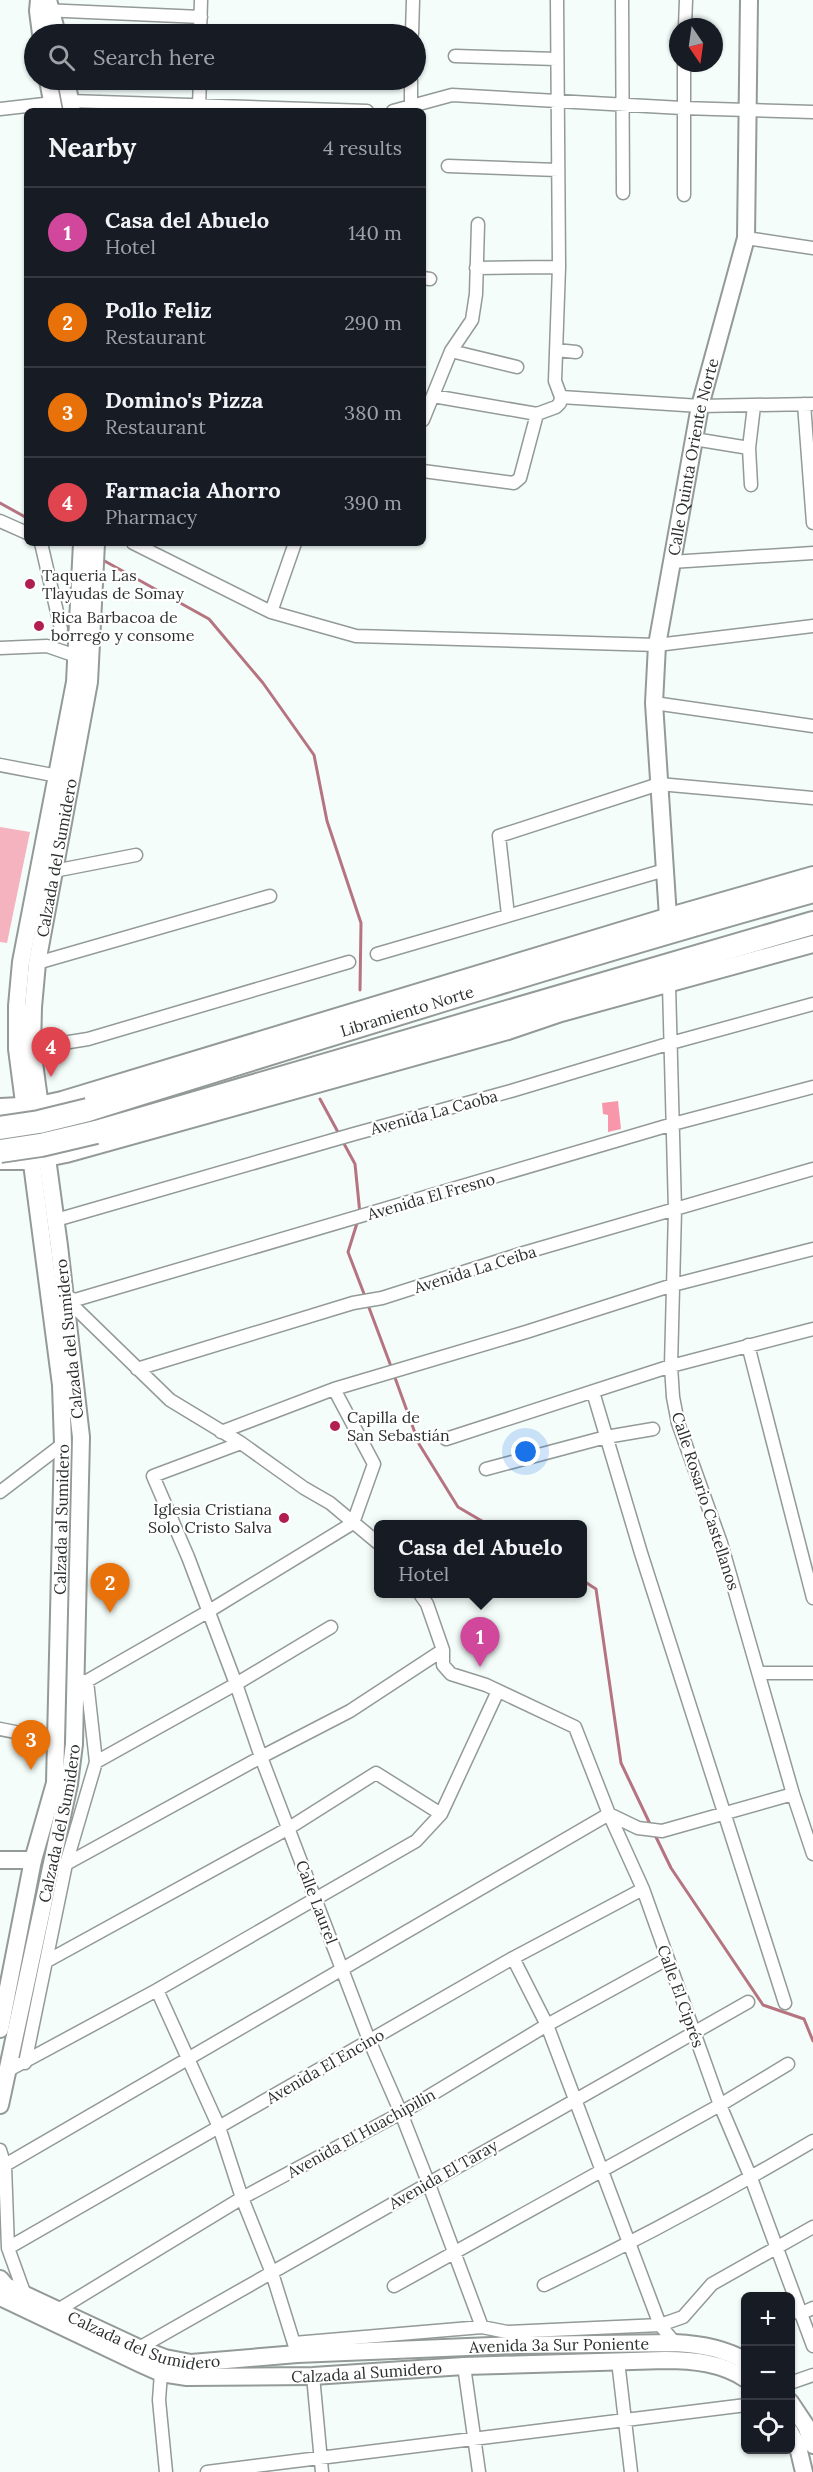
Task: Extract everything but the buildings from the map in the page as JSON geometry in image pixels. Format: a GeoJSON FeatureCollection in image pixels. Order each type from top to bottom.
{"type":"FeatureCollection","features":[{"type":"Feature","properties":{"kind":"highway","name":"Libramiento Norte"},"geometry":{"type":"LineString","coordinates":[[0,1126],[39,1122],[91,1100],[813,891]]}},
{"type":"Feature","properties":{"kind":"highway","name":"Libramiento Norte"},"geometry":{"type":"LineString","coordinates":[[0,1151],[104,1137],[446,1030],[813,923]]}},
{"type":"Feature","properties":{"kind":"highway"},"geometry":{"type":"LineString","coordinates":[[433,1002],[469,976]]}},
{"type":"Feature","properties":{"kind":"highway"},"geometry":{"type":"LineString","coordinates":[[446,1030],[561,1013]]}},
{"type":"Feature","properties":{"kind":"main road","name":"Calle Quinta Oriente Norte"},"geometry":{"type":"LineString","coordinates":[[668,916],[654,703],[657,645],[700,406],[746,238],[749,0]]}},
{"type":"Feature","properties":{"kind":"main road"},"geometry":{"type":"LineString","coordinates":[[42,24],[44,5]]}},
{"type":"Feature","properties":{"kind":"main road"},"geometry":{"type":"LineString","coordinates":[[44,5],[53,24]]}},
{"type":"Feature","properties":{"kind":"main road"},"geometry":{"type":"LineString","coordinates":[[50,90],[54,107]]}},
{"type":"Feature","properties":{"kind":"main road"},"geometry":{"type":"LineString","coordinates":[[68,90],[71,106]]}},
{"type":"Feature","properties":{"kind":"main road"},"geometry":{"type":"LineString","coordinates":[[83,546],[88,571]]}},
{"type":"Feature","properties":{"kind":"main road"},"geometry":{"type":"LineString","coordinates":[[31,1105],[17,1049],[17,1006],[21,962],[58,776],[79,700],[76,656],[79,614],[95,546]]}},
{"type":"Feature","properties":{"kind":"main road","name":"Calzada del Sumidero"},"geometry":{"type":"LineString","coordinates":[[1,2098],[59,1864],[81,1681],[78,1574],[81,1437],[57,1299],[56,1221],[40,1159],[31,1105],[33,1006],[37,963],[54,871],[79,700],[93,643],[88,571]]}},
{"type":"Feature","properties":{"kind":"main road","name":"Libramiento Norte"},"geometry":{"type":"LineString","coordinates":[[0,1107],[91,1100],[469,976],[813,875]]}},
{"type":"Feature","properties":{"kind":"main road"},"geometry":{"type":"LineString","coordinates":[[0,1161],[40,1159],[104,1137],[508,1030],[561,1013],[813,944]]}},
{"type":"Feature","properties":{"kind":"main road"},"geometry":{"type":"LineString","coordinates":[[91,1100],[84,1107],[86,1127],[100,1140],[104,1137]]}},
{"type":"Feature","properties":{"kind":"main road"},"geometry":{"type":"LineString","coordinates":[[0,1126],[3,1134],[0,1144]]}},
{"type":"Feature","properties":{"kind":"main road","name":"Calzada al Sumidero"},"geometry":{"type":"LineString","coordinates":[[0,2029],[33,1860],[55,1783],[63,1444],[57,1299],[40,1159]]}},
{"type":"Feature","properties":{"kind":"main road"},"geometry":{"type":"LineString","coordinates":[[60,1572],[78,1574]]}},
{"type":"Feature","properties":{"kind":"main road"},"geometry":{"type":"LineString","coordinates":[[0,1860],[33,1860]]}},
{"type":"Feature","properties":{"kind":"main road","name":"Calzada del Sumidero"},"geometry":{"type":"LineString","coordinates":[[0,2280],[6,2286],[25,2295],[165,2358],[191,2363],[296,2349]]}},
{"type":"Feature","properties":{"kind":"main road","name":"Calzada al Sumidero"},"geometry":{"type":"LineString","coordinates":[[0,2297],[161,2373],[187,2377],[313,2376],[464,2366],[690,2360],[717,2366],[741,2377]]}},
{"type":"Feature","properties":{"kind":"main road","name":"Avenida 3a Sur Poniente"},"geometry":{"type":"LineString","coordinates":[[296,2349],[438,2349],[675,2343],[714,2349],[741,2359]]}},
{"type":"Feature","properties":{"kind":"main road"},"geometry":{"type":"LineString","coordinates":[[438,2349],[439,2368]]}},
{"type":"Feature","properties":{"kind":"main road"},"geometry":{"type":"LineString","coordinates":[[795,2410],[806,2426],[813,2445]]}},
{"type":"Feature","properties":{"kind":"main road"},"geometry":{"type":"LineString","coordinates":[[795,2441],[804,2472]]}},
{"type":"Feature","properties":{"kind":"street"},"geometry":{"type":"LineString","coordinates":[[201,0],[201,24]]}},
{"type":"Feature","properties":{"kind":"street"},"geometry":{"type":"LineString","coordinates":[[412,24],[413,0]]}},
{"type":"Feature","properties":{"kind":"street"},"geometry":{"type":"LineString","coordinates":[[433,396],[537,414],[556,407],[560,403],[561,397],[555,381],[559,267],[556,0],[551,0]]}},
{"type":"Feature","properties":{"kind":"street"},"geometry":{"type":"LineString","coordinates":[[622,0],[623,193]]}},
{"type":"Feature","properties":{"kind":"street"},"geometry":{"type":"LineString","coordinates":[[685,18],[686,0]]}},
{"type":"Feature","properties":{"kind":"street"},"geometry":{"type":"LineString","coordinates":[[44,5],[201,17]]}},
{"type":"Feature","properties":{"kind":"street"},"geometry":{"type":"LineString","coordinates":[[455,56],[556,59]]}},
{"type":"Feature","properties":{"kind":"street"},"geometry":{"type":"LineString","coordinates":[[684,72],[684,195]]}},
{"type":"Feature","properties":{"kind":"street"},"geometry":{"type":"LineString","coordinates":[[200,90],[200,105]]}},
{"type":"Feature","properties":{"kind":"street"},"geometry":{"type":"LineString","coordinates":[[411,90],[411,106]]}},
{"type":"Feature","properties":{"kind":"street"},"geometry":{"type":"LineString","coordinates":[[404,108],[452,95],[682,108],[813,112]]}},
{"type":"Feature","properties":{"kind":"street"},"geometry":{"type":"LineString","coordinates":[[71,106],[200,105],[284,108]]}},
{"type":"Feature","properties":{"kind":"street"},"geometry":{"type":"LineString","coordinates":[[27,108],[54,107]]}},
{"type":"Feature","properties":{"kind":"street"},"geometry":{"type":"LineString","coordinates":[[0,109],[24,108]]}},
{"type":"Feature","properties":{"kind":"street"},"geometry":{"type":"LineString","coordinates":[[448,166],[558,170]]}},
{"type":"Feature","properties":{"kind":"street"},"geometry":{"type":"LineString","coordinates":[[426,413],[451,351],[471,320],[476,294],[478,224]]}},
{"type":"Feature","properties":{"kind":"street"},"geometry":{"type":"LineString","coordinates":[[746,238],[813,248]]}},
{"type":"Feature","properties":{"kind":"street"},"geometry":{"type":"LineString","coordinates":[[476,268],[559,267]]}},
{"type":"Feature","properties":{"kind":"street"},"geometry":{"type":"LineString","coordinates":[[556,350],[576,352]]}},
{"type":"Feature","properties":{"kind":"street"},"geometry":{"type":"LineString","coordinates":[[451,351],[517,367]]}},
{"type":"Feature","properties":{"kind":"street"},"geometry":{"type":"LineString","coordinates":[[561,397],[700,406],[808,404],[813,523]]}},
{"type":"Feature","properties":{"kind":"street"},"geometry":{"type":"LineString","coordinates":[[751,485],[749,448],[754,406]]}},
{"type":"Feature","properties":{"kind":"street"},"geometry":{"type":"LineString","coordinates":[[426,471],[514,483],[518,481],[537,414]]}},
{"type":"Feature","properties":{"kind":"street"},"geometry":{"type":"LineString","coordinates":[[694,439],[749,448]]}},
{"type":"Feature","properties":{"kind":"street"},"geometry":{"type":"LineString","coordinates":[[0,521],[24,532]]}},
{"type":"Feature","properties":{"kind":"street"},"geometry":{"type":"LineString","coordinates":[[42,546],[61,629]]}},
{"type":"Feature","properties":{"kind":"street"},"geometry":{"type":"LineString","coordinates":[[139,546],[271,612],[356,636],[657,645],[813,626]]}},
{"type":"Feature","properties":{"kind":"street"},"geometry":{"type":"LineString","coordinates":[[271,612],[294,546]]}},
{"type":"Feature","properties":{"kind":"street"},"geometry":{"type":"LineString","coordinates":[[671,562],[813,553]]}},
{"type":"Feature","properties":{"kind":"street"},"geometry":{"type":"LineString","coordinates":[[56,610],[79,614]]}},
{"type":"Feature","properties":{"kind":"street"},"geometry":{"type":"LineString","coordinates":[[47,646],[61,629],[79,614]]}},
{"type":"Feature","properties":{"kind":"street"},"geometry":{"type":"LineString","coordinates":[[0,648],[47,646],[76,656]]}},
{"type":"Feature","properties":{"kind":"street"},"geometry":{"type":"LineString","coordinates":[[654,703],[813,726]]}},
{"type":"Feature","properties":{"kind":"street"},"geometry":{"type":"LineString","coordinates":[[0,765],[58,776]]}},
{"type":"Feature","properties":{"kind":"street"},"geometry":{"type":"LineString","coordinates":[[508,915],[499,836],[659,784],[813,798]]}},
{"type":"Feature","properties":{"kind":"street"},"geometry":{"type":"LineString","coordinates":[[54,871],[136,855]]}},
{"type":"Feature","properties":{"kind":"street"},"geometry":{"type":"LineString","coordinates":[[378,954],[665,870]]}},
{"type":"Feature","properties":{"kind":"street"},"geometry":{"type":"LineString","coordinates":[[37,963],[270,896]]}},
{"type":"Feature","properties":{"kind":"street"},"geometry":{"type":"LineString","coordinates":[[32,1048],[88,1040],[349,962]]}},
{"type":"Feature","properties":{"kind":"street","name":"Calle Rosario Castellanos"},"geometry":{"type":"LineString","coordinates":[[669,985],[675,1210],[670,1366],[678,1423],[721,1543],[793,1794],[813,1854]]}},
{"type":"Feature","properties":{"kind":"street","name":"Avenida La Caoba"},"geometry":{"type":"LineString","coordinates":[[56,1221],[813,1004]]}},
{"type":"Feature","properties":{"kind":"street","name":"Avenida El Fresno"},"geometry":{"type":"LineString","coordinates":[[57,1299],[75,1300],[673,1124],[813,1087]]}},
{"type":"Feature","properties":{"kind":"street","name":"Avenida La Ceiba"},"geometry":{"type":"LineString","coordinates":[[137,1369],[353,1303],[382,1298],[520,1254],[813,1169]]}},
{"type":"Feature","properties":{"kind":"street"},"geometry":{"type":"LineString","coordinates":[[220,1432],[334,1389],[526,1332],[673,1285],[813,1249]]}},
{"type":"Feature","properties":{"kind":"street"},"geometry":{"type":"LineString","coordinates":[[57,1299],[170,1400],[241,1443],[304,1488],[330,1503],[374,1540]]}},
{"type":"Feature","properties":{"kind":"street"},"geometry":{"type":"LineString","coordinates":[[446,1439],[670,1366],[813,1329]]}},
{"type":"Feature","properties":{"kind":"street"},"geometry":{"type":"LineString","coordinates":[[748,1345],[813,1599]]}},
{"type":"Feature","properties":{"kind":"street"},"geometry":{"type":"LineString","coordinates":[[25,2063],[47,1961],[59,1864],[96,1762],[81,1681],[208,1611],[353,1523],[374,1464],[334,1389]]}},
{"type":"Feature","properties":{"kind":"street"},"geometry":{"type":"LineString","coordinates":[[593,1392],[784,2003]]}},
{"type":"Feature","properties":{"kind":"street"},"geometry":{"type":"LineString","coordinates":[[486,1469],[606,1437],[653,1429]]}},
{"type":"Feature","properties":{"kind":"street","name":"Calle Laurel"},"geometry":{"type":"LineString","coordinates":[[241,1443],[153,1476],[208,1611],[369,2040],[401,2113],[455,2251],[482,2328]]}},
{"type":"Feature","properties":{"kind":"street"},"geometry":{"type":"LineString","coordinates":[[0,1492],[63,1444]]}},
{"type":"Feature","properties":{"kind":"street","name":"Calle El Ciprés"},"geometry":{"type":"LineString","coordinates":[[423,1598],[443,1650],[443,1665],[451,1674],[498,1691],[575,1728],[609,1814],[644,1888],[720,2105],[751,2178],[813,2346]]}},
{"type":"Feature","properties":{"kind":"street"},"geometry":{"type":"LineString","coordinates":[[96,1762],[236,1684],[330,1627]]}},
{"type":"Feature","properties":{"kind":"street"},"geometry":{"type":"LineString","coordinates":[[59,1864],[350,1711],[443,1650]]}},
{"type":"Feature","properties":{"kind":"street"},"geometry":{"type":"LineString","coordinates":[[760,1673],[813,1673]]}},
{"type":"Feature","properties":{"kind":"street"},"geometry":{"type":"LineString","coordinates":[[7,2071],[157,1990],[315,1897],[416,1841],[441,1814],[498,1691]]}},
{"type":"Feature","properties":{"kind":"street"},"geometry":{"type":"LineString","coordinates":[[0,1729],[56,1740]]}},
{"type":"Feature","properties":{"kind":"street"},"geometry":{"type":"LineString","coordinates":[[47,1961],[289,1828],[376,1773],[441,1814]]}},
{"type":"Feature","properties":{"kind":"street"},"geometry":{"type":"LineString","coordinates":[[3,2167],[609,1814],[638,1827],[662,1831],[793,1794]]}},
{"type":"Feature","properties":{"kind":"street","name":"Avenida El Encino"},"geometry":{"type":"LineString","coordinates":[[8,2248],[369,2040],[644,1888]]}},
{"type":"Feature","properties":{"kind":"street"},"geometry":{"type":"LineString","coordinates":[[513,1959],[547,2025],[660,2325],[675,2343]]}},
{"type":"Feature","properties":{"kind":"street","name":"Avenida El Huachipilin"},"geometry":{"type":"LineString","coordinates":[[58,2310],[242,2198],[401,2113],[547,2025],[667,1959]]}},
{"type":"Feature","properties":{"kind":"street"},"geometry":{"type":"LineString","coordinates":[[157,1990],[187,2061],[219,2127],[242,2198],[272,2273],[296,2349],[482,2328],[507,2331],[660,2325],[684,2317],[712,2284],[813,2227]]}},
{"type":"Feature","properties":{"kind":"street","name":"Avenida El Taray"},"geometry":{"type":"LineString","coordinates":[[139,2348],[748,2002]]}},
{"type":"Feature","properties":{"kind":"street"},"geometry":{"type":"LineString","coordinates":[[394,2286],[720,2105],[788,2064]]}},
{"type":"Feature","properties":{"kind":"street"},"geometry":{"type":"LineString","coordinates":[[544,2286],[629,2244],[751,2178],[813,2141]]}},
{"type":"Feature","properties":{"kind":"street"},"geometry":{"type":"LineString","coordinates":[[0,2150],[8,2248],[25,2295]]}},
{"type":"Feature","properties":{"kind":"street"},"geometry":{"type":"LineString","coordinates":[[800,2314],[813,2308]]}},
{"type":"Feature","properties":{"kind":"street"},"geometry":{"type":"LineString","coordinates":[[618,2361],[631,2472]]}},
{"type":"Feature","properties":{"kind":"street"},"geometry":{"type":"LineString","coordinates":[[464,2366],[479,2472]]}},
{"type":"Feature","properties":{"kind":"street"},"geometry":{"type":"LineString","coordinates":[[161,2373],[159,2400],[166,2472]]}},
{"type":"Feature","properties":{"kind":"street"},"geometry":{"type":"LineString","coordinates":[[795,2381],[813,2375]]}},
{"type":"Feature","properties":{"kind":"street"},"geometry":{"type":"LineString","coordinates":[[313,2376],[322,2472]]}},
{"type":"Feature","properties":{"kind":"street"},"geometry":{"type":"LineString","coordinates":[[207,2472],[741,2406]]}},
{"type":"Feature","properties":{"kind":"shaded area"},"geometry":{"type":"Polygon","coordinates":[[[0,827],[30,832],[7,943],[0,942],[0,827]]]}},
{"type":"Feature","properties":{"kind":"shaded area"},"geometry":{"type":"Polygon","coordinates":[[[618,1101],[621,1129],[608,1132],[608,1115],[603,1114],[602,1103],[618,1101]]]}},
{"type":"Feature","properties":{"kind":"waterway"},"geometry":{"type":"LineString","coordinates":[[0,503],[24,516]]}},
{"type":"Feature","properties":{"kind":"waterway"},"geometry":{"type":"LineString","coordinates":[[101,559],[209,619],[263,683],[314,755],[327,821],[361,923],[360,990]]}},
{"type":"Feature","properties":{"kind":"waterway"},"geometry":{"type":"LineString","coordinates":[[320,1099],[339,1134]]}},
{"type":"Feature","properties":{"kind":"waterway"},"geometry":{"type":"LineString","coordinates":[[342,1140],[355,1164],[360,1214]]}},
{"type":"Feature","properties":{"kind":"waterway"},"geometry":{"type":"LineString","coordinates":[[358,1220],[348,1252],[366,1299]]}},
{"type":"Feature","properties":{"kind":"waterway"},"geometry":{"type":"LineString","coordinates":[[368,1305],[392,1369]]}},
{"type":"Feature","properties":{"kind":"waterway"},"geometry":{"type":"LineString","coordinates":[[394,1375],[419,1444],[458,1507],[480,1520]]}},
{"type":"Feature","properties":{"kind":"waterway"},"geometry":{"type":"LineString","coordinates":[[587,1583],[596,1589],[621,1763],[651,1826]]}},
{"type":"Feature","properties":{"kind":"waterway"},"geometry":{"type":"LineString","coordinates":[[655,1835],[671,1868],[763,2005],[804,2019],[813,2041]]}},
{"type":"Feature","properties":{"kind":"place","name":"Taqueria Las Tlayudas de Somay"},"geometry":{"type":"Point","coordinates":[30,584]}},
{"type":"Feature","properties":{"kind":"place","name":"Rica Barbacoa de borrego y consome"},"geometry":{"type":"Point","coordinates":[39,626]}},
{"type":"Feature","properties":{"kind":"place","name":"Farmacia Ahorro"},"geometry":{"type":"Point","coordinates":[51,1077]}},
{"type":"Feature","properties":{"kind":"place","name":"Capilla de San Sebastián"},"geometry":{"type":"Point","coordinates":[335,1426]}},
{"type":"Feature","properties":{"kind":"place","name":"Iglesia Cristiana Solo Cristo Salva"},"geometry":{"type":"Point","coordinates":[284,1518]}},
{"type":"Feature","properties":{"kind":"place","name":"Pollo Feliz"},"geometry":{"type":"Point","coordinates":[110,1613]}},
{"type":"Feature","properties":{"kind":"place","name":"Casa del Abuelo"},"geometry":{"type":"Point","coordinates":[480,1667]}},
{"type":"Feature","properties":{"kind":"place","name":"Domino's Pizza"},"geometry":{"type":"Point","coordinates":[31,1770]}}]}
